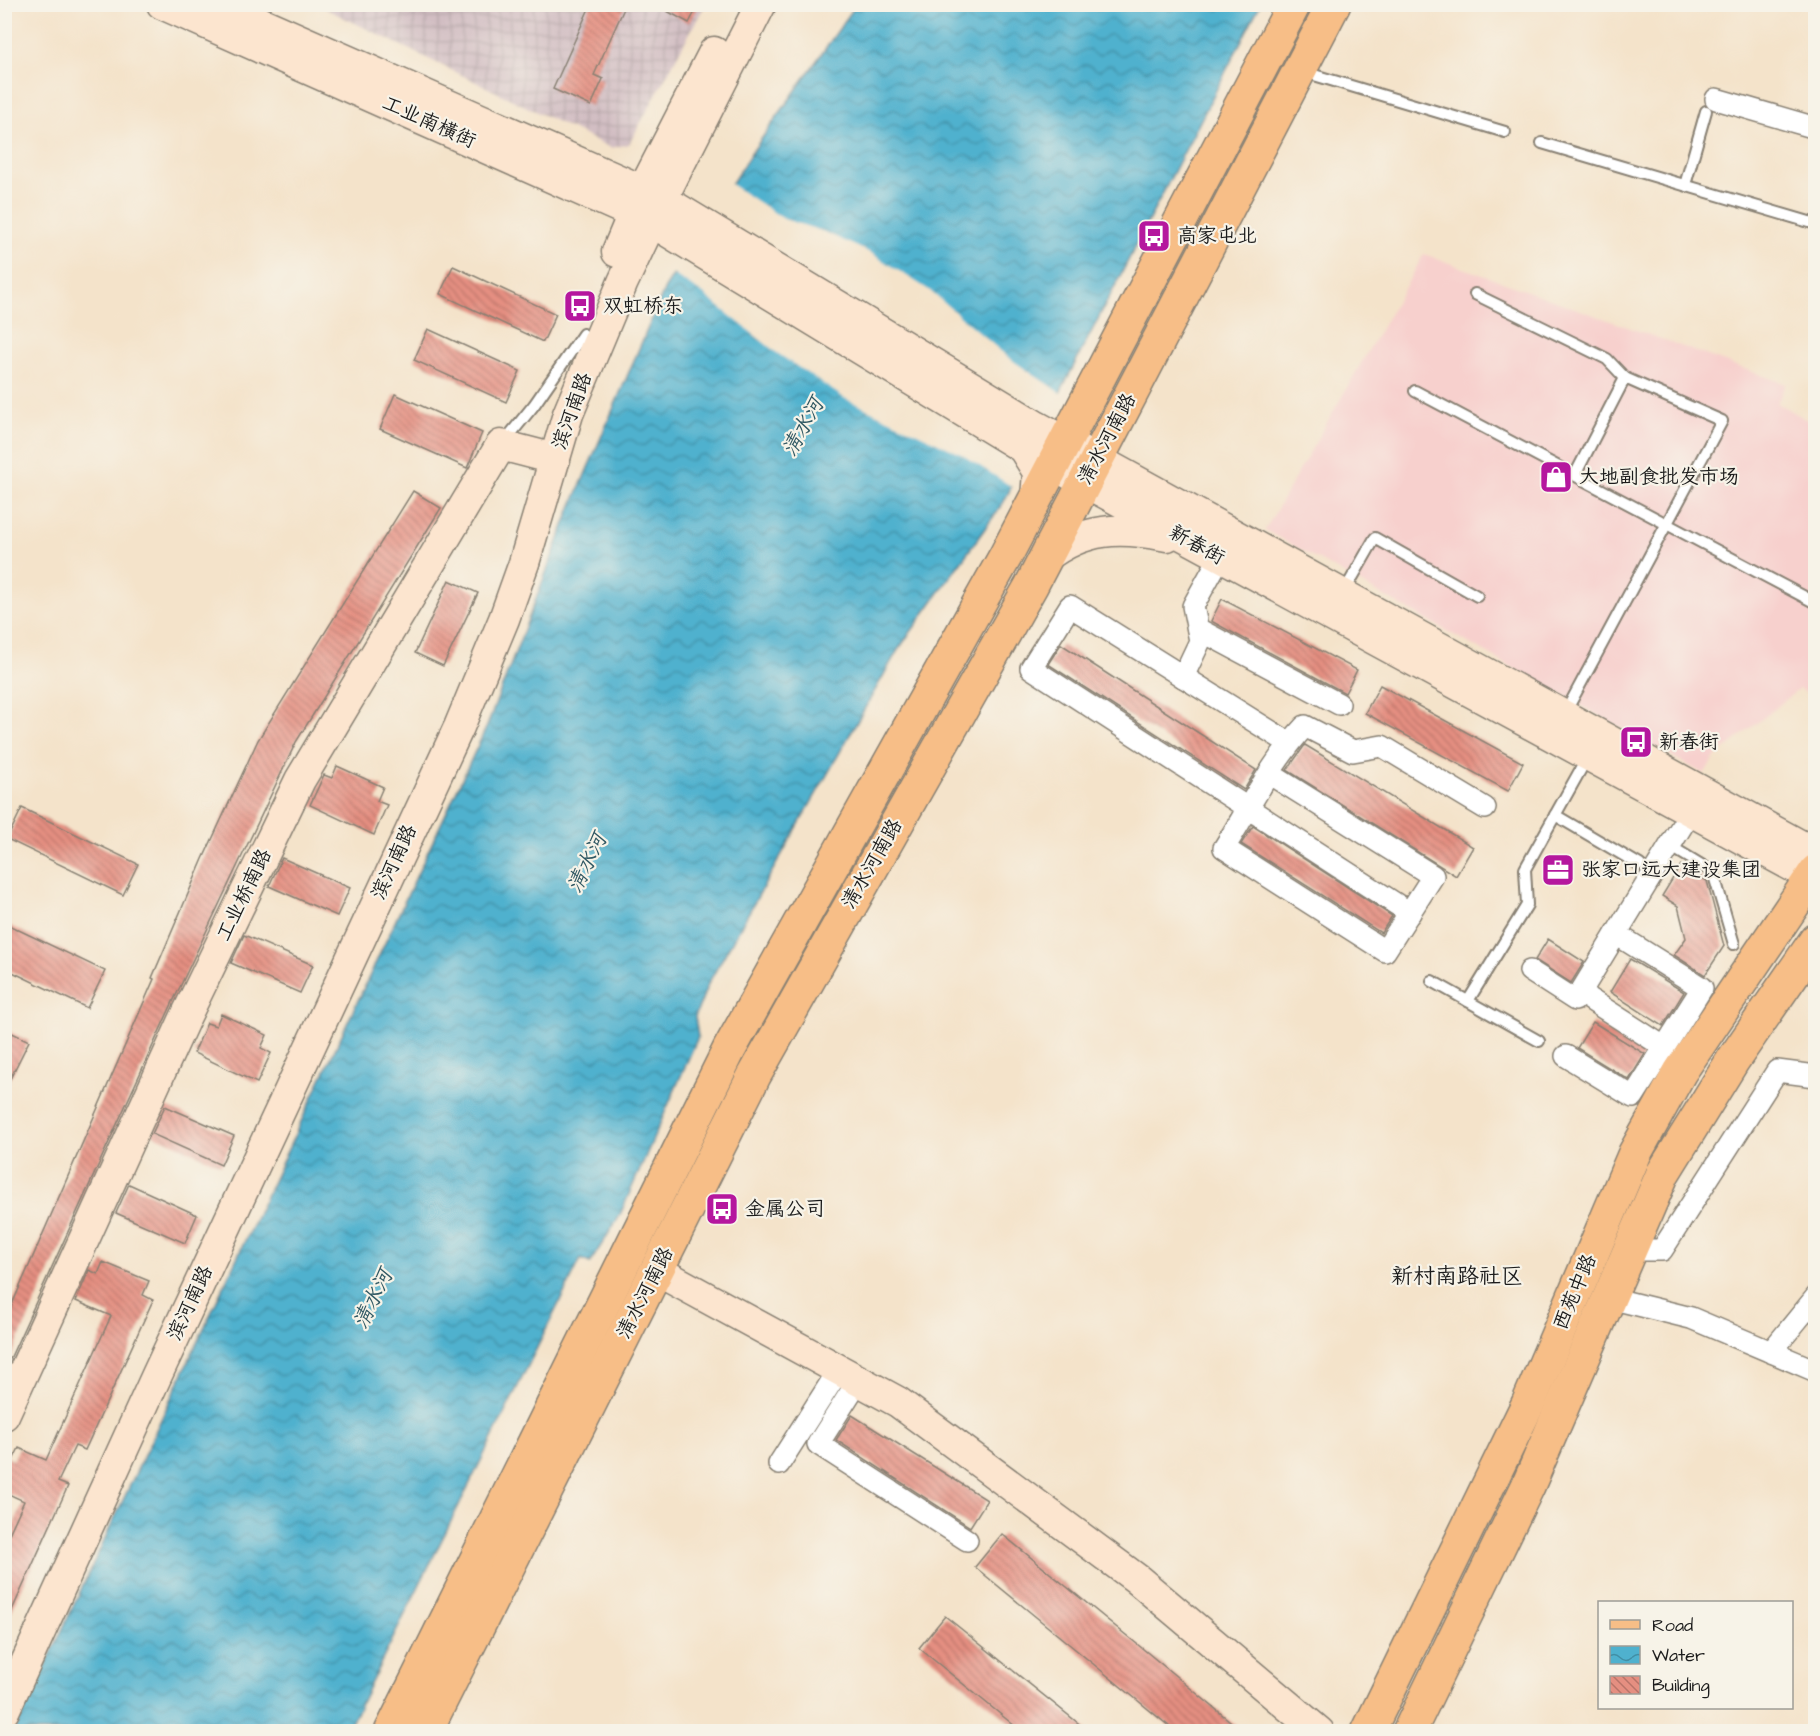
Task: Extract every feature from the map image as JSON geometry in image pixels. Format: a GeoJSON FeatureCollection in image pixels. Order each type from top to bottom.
{"type":"FeatureCollection","features":[{"type":"Feature","properties":{"kind":"main road","name":"工业南横街"},"geometry":{"type":"LineString","coordinates":[[162,4],[647,206]]}},
{"type":"Feature","properties":{"kind":"main road","name":"工业南横街"},"geometry":{"type":"LineString","coordinates":[[219,4],[647,206],[1029,437]]}},
{"type":"Feature","properties":{"kind":"main road","name":"滨河南路"},"geometry":{"type":"LineString","coordinates":[[4,1712],[176,1334],[459,727],[508,608],[548,457],[552,415],[583,334],[647,206],[739,4]]}},
{"type":"Feature","properties":{"kind":"main road","name":"滨河南路"},"geometry":{"type":"LineString","coordinates":[[4,1682],[477,657],[548,457],[623,282],[647,206],[761,4]]}},
{"type":"Feature","properties":{"kind":"main road","name":"清水河南路"},"geometry":{"type":"LineString","coordinates":[[391,1731],[730,1048],[1036,498],[1294,4]]}},
{"type":"Feature","properties":{"kind":"main road","name":"清水河南路"},"geometry":{"type":"LineString","coordinates":[[425,1731],[754,1076],[805,981],[1046,557],[1334,4]]}},
{"type":"Feature","properties":{"kind":"main road"},"geometry":{"type":"LineString","coordinates":[[1123,409],[1119,430],[1120,446],[1124,462],[1139,482]]}},
{"type":"Feature","properties":{"kind":"main road"},"geometry":{"type":"LineString","coordinates":[[1036,498],[1038,472],[1029,437],[1048,427],[1068,422],[1080,411]]}},
{"type":"Feature","properties":{"kind":"main road","name":"新春街"},"geometry":{"type":"LineString","coordinates":[[1029,437],[1091,471],[1190,541],[1691,811],[1815,870]]}},
{"type":"Feature","properties":{"kind":"main road"},"geometry":{"type":"LineString","coordinates":[[501,445],[548,457]]}},
{"type":"Feature","properties":{"kind":"main road","name":"工业桥南路"},"geometry":{"type":"LineString","coordinates":[[4,1416],[186,1016],[300,780],[501,445]]}},
{"type":"Feature","properties":{"kind":"main road","name":"新春街"},"geometry":{"type":"LineString","coordinates":[[1091,471],[1139,482],[1343,594],[1564,716],[1815,870]]}},
{"type":"Feature","properties":{"kind":"main road"},"geometry":{"type":"LineString","coordinates":[[1046,557],[1065,543],[1093,533],[1116,530],[1139,531],[1190,541]]}},
{"type":"Feature","properties":{"kind":"main road","name":"西苑中路"},"geometry":{"type":"LineString","coordinates":[[1368,1731],[1528,1404],[1635,1153],[1680,1072],[1815,870]]}},
{"type":"Feature","properties":{"kind":"main road","name":"西苑中路"},"geometry":{"type":"LineString","coordinates":[[1409,1731],[1528,1486],[1664,1173],[1733,1060],[1815,940]]}},
{"type":"Feature","properties":{"kind":"main road"},"geometry":{"type":"LineString","coordinates":[[656,1270],[898,1402],[1137,1579],[1319,1731]]}},
{"type":"Feature","properties":{"kind":"street"},"geometry":{"type":"LineString","coordinates":[[1711,105],[1815,128]]}},
{"type":"Feature","properties":{"kind":"street"},"geometry":{"type":"LineString","coordinates":[[1183,677],[1200,641],[1193,606],[1220,557]]}},
{"type":"Feature","properties":{"kind":"street"},"geometry":{"type":"LineString","coordinates":[[1289,743],[1070,606],[1031,668],[1410,913]]}},
{"type":"Feature","properties":{"kind":"street"},"geometry":{"type":"LineString","coordinates":[[1198,629],[1339,704]]}},
{"type":"Feature","properties":{"kind":"street"},"geometry":{"type":"LineString","coordinates":[[1270,774],[1433,876],[1385,951],[1224,848],[1289,743],[1305,726],[1353,751],[1382,746],[1485,808]]}},
{"type":"Feature","properties":{"kind":"street"},"geometry":{"type":"LineString","coordinates":[[1530,971],[1575,1000],[1691,811]]}},
{"type":"Feature","properties":{"kind":"street"},"geometry":{"type":"LineString","coordinates":[[1566,1056],[1633,1097],[1702,987],[1616,934]]}},
{"type":"Feature","properties":{"kind":"street"},"geometry":{"type":"LineString","coordinates":[[1580,993],[1664,1047]]}},
{"type":"Feature","properties":{"kind":"street"},"geometry":{"type":"LineString","coordinates":[[1631,1250],[1662,1250],[1777,1071],[1815,1076]]}},
{"type":"Feature","properties":{"kind":"street"},"geometry":{"type":"LineString","coordinates":[[1771,1352],[1815,1297]]}},
{"type":"Feature","properties":{"kind":"street"},"geometry":{"type":"LineString","coordinates":[[1611,1298],[1691,1318],[1815,1371]]}},
{"type":"Feature","properties":{"kind":"street"},"geometry":{"type":"LineString","coordinates":[[779,1464],[848,1375]]}},
{"type":"Feature","properties":{"kind":"street"},"geometry":{"type":"LineString","coordinates":[[848,1375],[818,1444],[967,1540]]}},
{"type":"Feature","properties":{"kind":"lane"},"geometry":{"type":"LineString","coordinates":[[1300,71],[1505,132]]}},
{"type":"Feature","properties":{"kind":"lane"},"geometry":{"type":"LineString","coordinates":[[1685,185],[1711,105]]}},
{"type":"Feature","properties":{"kind":"lane"},"geometry":{"type":"LineString","coordinates":[[1542,142],[1815,224]]}},
{"type":"Feature","properties":{"kind":"lane"},"geometry":{"type":"LineString","coordinates":[[1475,294],[1607,360],[1625,378],[1722,421],[1685,494],[1665,523],[1564,716]]}},
{"type":"Feature","properties":{"kind":"lane"},"geometry":{"type":"LineString","coordinates":[[501,445],[534,405],[583,334]]}},
{"type":"Feature","properties":{"kind":"lane"},"geometry":{"type":"LineString","coordinates":[[1575,475],[1625,378]]}},
{"type":"Feature","properties":{"kind":"lane"},"geometry":{"type":"LineString","coordinates":[[1415,391],[1815,603]]}},
{"type":"Feature","properties":{"kind":"lane"},"geometry":{"type":"LineString","coordinates":[[1343,594],[1375,538],[1477,596]]}},
{"type":"Feature","properties":{"kind":"lane"},"geometry":{"type":"LineString","coordinates":[[1468,1001],[1527,905],[1525,869],[1588,756]]}},
{"type":"Feature","properties":{"kind":"lane"},"geometry":{"type":"LineString","coordinates":[[1555,815],[1640,865]]}},
{"type":"Feature","properties":{"kind":"lane"},"geometry":{"type":"LineString","coordinates":[[1670,846],[1713,872],[1734,944]]}},
{"type":"Feature","properties":{"kind":"lane"},"geometry":{"type":"LineString","coordinates":[[1432,981],[1539,1041]]}},
{"type":"Feature","properties":{"kind":"shaded area"},"geometry":{"type":"Polygon","coordinates":[[[318,5],[705,5],[629,144],[611,148],[318,5]]]}},
{"type":"Feature","properties":{"kind":"shaded area","name":"大地副食批发市场"},"geometry":{"type":"Polygon","coordinates":[[[1424,254],[1786,384],[1777,403],[1815,424],[1815,697],[1799,689],[1715,757],[1704,774],[1265,530],[1424,254]]]}},
{"type":"Feature","properties":{"kind":"water","name":"清水河"},"geometry":{"type":"Polygon","coordinates":[[[856,5],[1260,5],[1003,503],[898,650],[708,984],[695,1017],[698,1037],[619,1217],[590,1263],[581,1259],[347,1731],[14,1732],[487,726],[572,505],[665,288],[748,158],[856,5]]]}},
{"type":"Feature","properties":{"kind":"pier"},"geometry":{"type":"Polygon","coordinates":[[[729,183],[784,219],[822,231],[871,253],[929,290],[1009,358],[1062,394],[1014,488],[961,454],[844,398],[777,353],[702,293],[671,273],[729,183]]]}},
{"type":"Feature","properties":{"kind":"building"},"geometry":{"type":"Polygon","coordinates":[[[591,4],[626,4],[594,75],[603,79],[591,106],[553,89],[591,4]]]}},
{"type":"Feature","properties":{"kind":"building"},"geometry":{"type":"Polygon","coordinates":[[[654,4],[699,4],[689,23],[654,4]]]}},
{"type":"Feature","properties":{"kind":"building"},"geometry":{"type":"Polygon","coordinates":[[[453,266],[556,314],[543,342],[440,294],[453,266]]]}},
{"type":"Feature","properties":{"kind":"building"},"geometry":{"type":"Polygon","coordinates":[[[428,329],[520,371],[506,402],[414,360],[428,329]]]}},
{"type":"Feature","properties":{"kind":"building"},"geometry":{"type":"Polygon","coordinates":[[[395,394],[482,433],[467,468],[380,429],[395,394]]]}},
{"type":"Feature","properties":{"kind":"building"},"geometry":{"type":"Polygon","coordinates":[[[413,491],[441,508],[296,742],[170,1008],[4,1372],[4,1323],[154,979],[152,978],[203,859],[258,740],[413,491]]]}},
{"type":"Feature","properties":{"kind":"building"},"geometry":{"type":"Polygon","coordinates":[[[449,580],[478,593],[443,666],[415,653],[449,580]]]}},
{"type":"Feature","properties":{"kind":"building"},"geometry":{"type":"Polygon","coordinates":[[[1222,599],[1357,670],[1345,693],[1211,621],[1222,599]]]}},
{"type":"Feature","properties":{"kind":"building"},"geometry":{"type":"Polygon","coordinates":[[[1061,644],[1256,770],[1244,790],[1048,664],[1061,644]]]}},
{"type":"Feature","properties":{"kind":"building"},"geometry":{"type":"Polygon","coordinates":[[[1380,685],[1523,763],[1508,791],[1365,713],[1380,685]]]}},
{"type":"Feature","properties":{"kind":"building"},"geometry":{"type":"Polygon","coordinates":[[[1305,745],[1473,847],[1456,876],[1287,770],[1305,745]]]}},
{"type":"Feature","properties":{"kind":"building"},"geometry":{"type":"Polygon","coordinates":[[[337,766],[383,787],[377,801],[387,805],[374,835],[310,805],[324,775],[332,778],[337,766]]]}},
{"type":"Feature","properties":{"kind":"building"},"geometry":{"type":"Polygon","coordinates":[[[22,808],[138,864],[123,895],[7,839],[22,808]]]}},
{"type":"Feature","properties":{"kind":"building"},"geometry":{"type":"Polygon","coordinates":[[[1253,826],[1392,916],[1381,933],[1241,844],[1253,826]]]}},
{"type":"Feature","properties":{"kind":"building"},"geometry":{"type":"Polygon","coordinates":[[[282,858],[350,888],[337,916],[269,886],[282,858]]]}},
{"type":"Feature","properties":{"kind":"building"},"geometry":{"type":"Polygon","coordinates":[[[1681,865],[1707,881],[1724,946],[1705,975],[1674,955],[1686,938],[1678,906],[1662,896],[1681,865]]]}},
{"type":"Feature","properties":{"kind":"building"},"geometry":{"type":"Polygon","coordinates":[[[4,923],[105,971],[87,1008],[4,968],[4,923]]]}},
{"type":"Feature","properties":{"kind":"building"},"geometry":{"type":"Polygon","coordinates":[[[244,935],[313,965],[300,993],[231,963],[244,935]]]}},
{"type":"Feature","properties":{"kind":"building"},"geometry":{"type":"Polygon","coordinates":[[[1548,939],[1584,962],[1571,983],[1535,960],[1548,939]]]}},
{"type":"Feature","properties":{"kind":"building"},"geometry":{"type":"Polygon","coordinates":[[[1630,959],[1684,992],[1663,1026],[1610,992],[1630,959]]]}},
{"type":"Feature","properties":{"kind":"building"},"geometry":{"type":"Polygon","coordinates":[[[221,1014],[267,1035],[261,1048],[271,1053],[257,1083],[194,1053],[207,1023],[216,1026],[221,1014]]]}},
{"type":"Feature","properties":{"kind":"building"},"geometry":{"type":"Polygon","coordinates":[[[1593,1022],[1645,1054],[1629,1080],[1577,1048],[1593,1022]]]}},
{"type":"Feature","properties":{"kind":"building"},"geometry":{"type":"Polygon","coordinates":[[[4,1029],[29,1041],[4,1091],[4,1029]]]}},
{"type":"Feature","properties":{"kind":"building"},"geometry":{"type":"Polygon","coordinates":[[[165,1106],[234,1136],[221,1165],[152,1134],[165,1106]]]}},
{"type":"Feature","properties":{"kind":"building"},"geometry":{"type":"Polygon","coordinates":[[[129,1184],[197,1215],[185,1243],[116,1213],[129,1184]]]}},
{"type":"Feature","properties":{"kind":"building"},"geometry":{"type":"Polygon","coordinates":[[[103,1262],[149,1281],[143,1295],[153,1300],[85,1450],[75,1446],[58,1482],[68,1486],[4,1628],[4,1545],[24,1501],[4,1492],[4,1456],[13,1460],[19,1448],[46,1460],[111,1316],[76,1301],[89,1270],[98,1274],[103,1262]]]}},
{"type":"Feature","properties":{"kind":"building"},"geometry":{"type":"Polygon","coordinates":[[[852,1415],[987,1500],[970,1527],[836,1440],[852,1415]]]}},
{"type":"Feature","properties":{"kind":"building"},"geometry":{"type":"Polygon","coordinates":[[[1002,1534],[1242,1731],[1175,1731],[975,1567],[1002,1534]]]}},
{"type":"Feature","properties":{"kind":"building"},"geometry":{"type":"Polygon","coordinates":[[[945,1616],[1088,1731],[1021,1731],[919,1648],[945,1616]]]}},
{"type":"Feature","properties":{"kind":"place","name":"高家屯北"},"geometry":{"type":"Point","coordinates":[1154,236]}},
{"type":"Feature","properties":{"kind":"place","name":"双虹桥东"},"geometry":{"type":"Point","coordinates":[580,306]}},
{"type":"Feature","properties":{"kind":"place","name":"大地副食批发市场"},"geometry":{"type":"Point","coordinates":[1556,477]}},
{"type":"Feature","properties":{"kind":"place","name":"新春街"},"geometry":{"type":"Point","coordinates":[1636,742]}},
{"type":"Feature","properties":{"kind":"place","name":"张家口远大建设集团"},"geometry":{"type":"Point","coordinates":[1558,870]}},
{"type":"Feature","properties":{"kind":"place","name":"金属公司"},"geometry":{"type":"Point","coordinates":[722,1209]}},
{"type":"Feature","properties":{"kind":"district","name":"新村南路社区"},"geometry":{"type":"Point","coordinates":[1457,1276]}}]}
